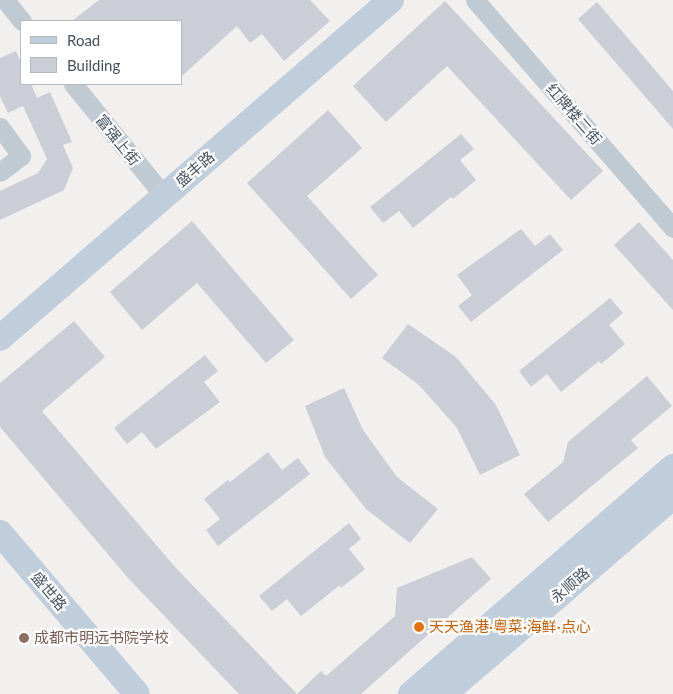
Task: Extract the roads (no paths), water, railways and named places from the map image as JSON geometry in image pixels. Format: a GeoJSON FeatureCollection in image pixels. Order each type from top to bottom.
{"type":"FeatureCollection","features":[{"type":"Feature","properties":{"kind":"street","name":"盛丰路"},"geometry":{"type":"LineString","coordinates":[[0,337],[391,0]]}},
{"type":"Feature","properties":{"kind":"street","name":"红牌楼二街"},"geometry":{"type":"LineString","coordinates":[[475,0],[673,228]]}},
{"type":"Feature","properties":{"kind":"street"},"geometry":{"type":"LineString","coordinates":[[4,4],[21,20]]}},
{"type":"Feature","properties":{"kind":"street","name":"富强上街"},"geometry":{"type":"LineString","coordinates":[[74,85],[164,196]]}},
{"type":"Feature","properties":{"kind":"street"},"geometry":{"type":"LineString","coordinates":[[0,127],[22,156],[0,172]]}},
{"type":"Feature","properties":{"kind":"street"},"geometry":{"type":"LineString","coordinates":[[411,694],[673,467]]}},
{"type":"Feature","properties":{"kind":"street","name":"永顺路"},"geometry":{"type":"LineString","coordinates":[[444,694],[673,496]]}},
{"type":"Feature","properties":{"kind":"street","name":"盛世路"},"geometry":{"type":"LineString","coordinates":[[0,533],[137,694]]}},
{"type":"Feature","properties":{"kind":"place","name":"天天渔港·粤菜·海鲜·点心"},"geometry":{"type":"Point","coordinates":[419,627]}},
{"type":"Feature","properties":{"kind":"place","name":"成都市明远书院学校"},"geometry":{"type":"Point","coordinates":[24,638]}}]}
